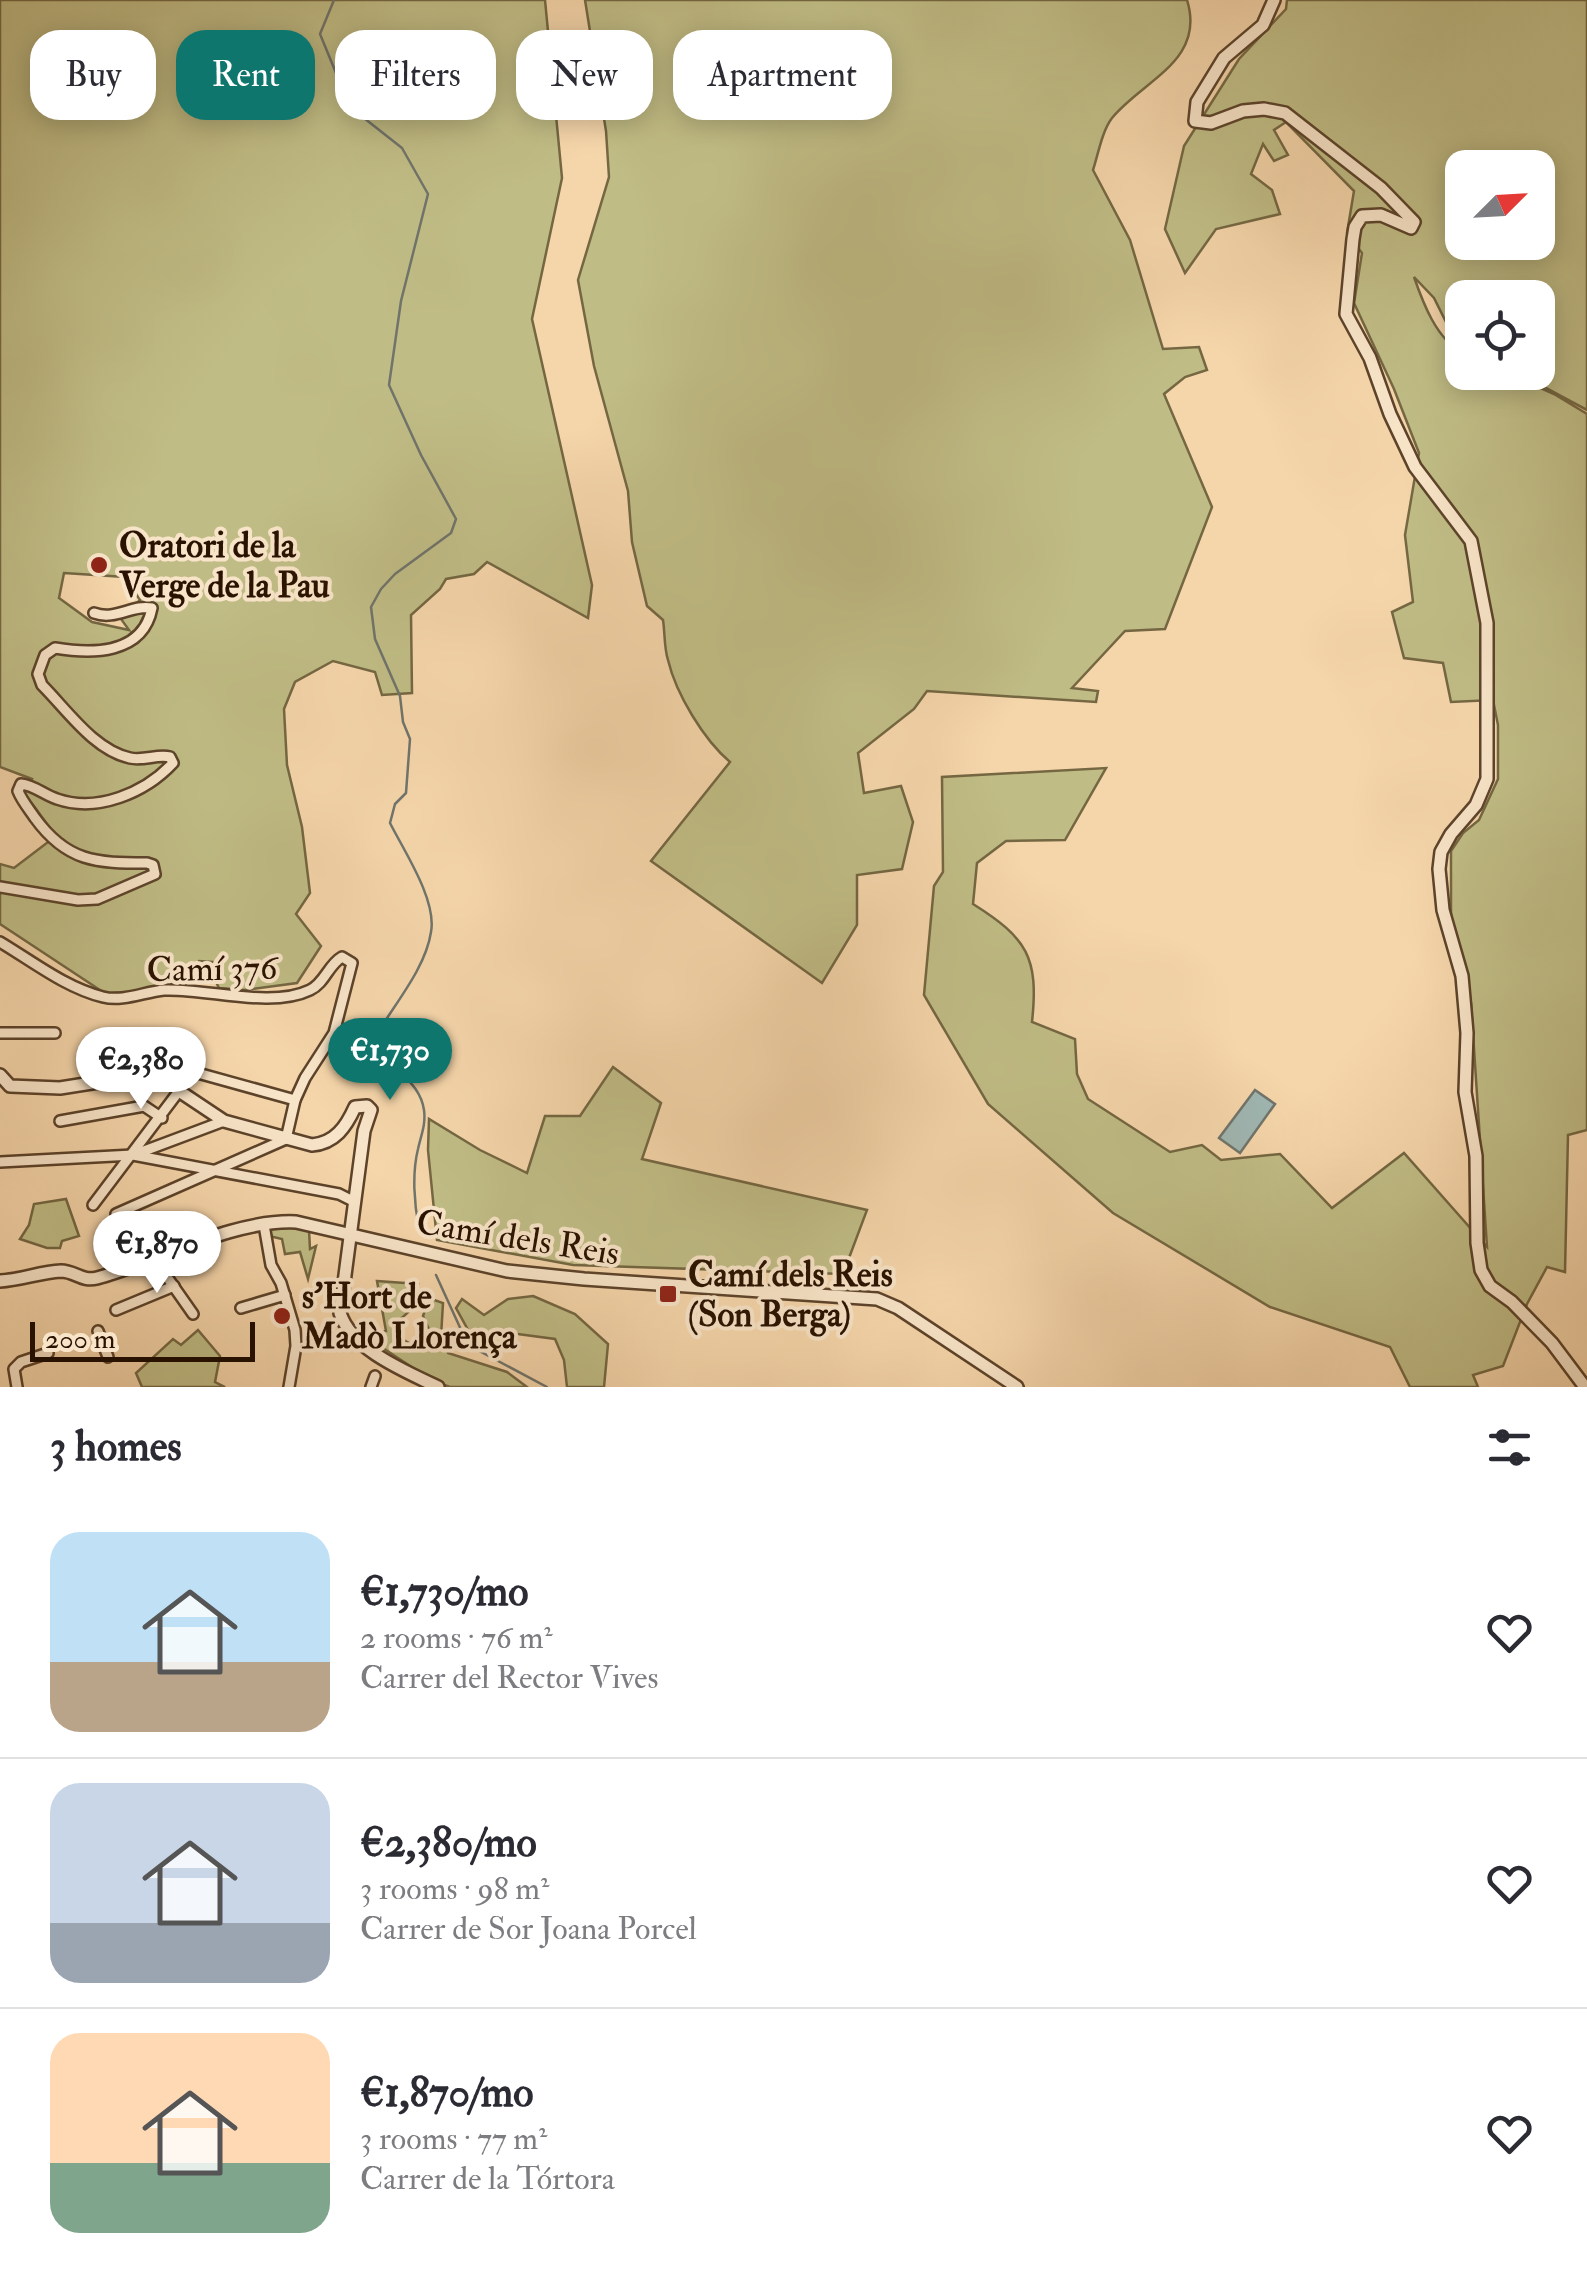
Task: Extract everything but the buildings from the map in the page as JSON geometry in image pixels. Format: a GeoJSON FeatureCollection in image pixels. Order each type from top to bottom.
{"type":"FeatureCollection","features":[{"type":"Feature","properties":{"kind":"street"},"geometry":{"type":"LineString","coordinates":[[1274,0],[1264,25],[1224,58],[1197,102],[1195,121],[1210,123],[1243,111],[1264,109],[1284,113],[1381,188],[1414,222],[1411,228],[1381,214],[1362,216],[1355,228],[1345,300],[1346,314],[1370,358],[1415,467],[1471,541],[1484,597],[1487,779],[1476,805],[1441,852],[1440,869],[1443,910],[1462,976],[1467,1033],[1465,1092],[1476,1156],[1477,1244],[1481,1270],[1490,1286],[1512,1302],[1552,1343],[1585,1387]]}},
{"type":"Feature","properties":{"kind":"street"},"geometry":{"type":"LineString","coordinates":[[0,888],[78,900],[97,899],[155,874],[148,862],[91,859],[64,849],[49,838],[18,791],[21,784],[30,785],[54,798],[84,805],[147,786],[173,763],[170,756],[164,755],[144,760],[117,754],[93,737],[42,685],[38,674],[44,655],[55,648],[90,654],[118,647],[145,626],[152,608],[146,606],[110,617],[94,614]]}},
{"type":"Feature","properties":{"kind":"street","name":"Camí 376"},"geometry":{"type":"LineString","coordinates":[[0,942],[59,977],[105,998],[170,990],[291,996],[313,989],[336,960],[349,960],[350,980],[334,1033],[306,1075],[286,1138]]}},
{"type":"Feature","properties":{"kind":"street"},"geometry":{"type":"LineString","coordinates":[[0,1034],[55,1033]]}},
{"type":"Feature","properties":{"kind":"street"},"geometry":{"type":"LineString","coordinates":[[194,1072],[296,1100]]}},
{"type":"Feature","properties":{"kind":"street"},"geometry":{"type":"LineString","coordinates":[[0,1075],[10,1086],[42,1088],[160,1074],[178,1084],[179,1092],[162,1118],[93,1205]]}},
{"type":"Feature","properties":{"kind":"street"},"geometry":{"type":"LineString","coordinates":[[179,1092],[224,1121],[312,1145],[321,1144],[344,1128],[355,1107],[367,1106],[371,1110],[364,1132],[340,1303],[344,1323],[376,1352],[438,1387]]}},
{"type":"Feature","properties":{"kind":"street"},"geometry":{"type":"LineString","coordinates":[[60,1121],[144,1106],[162,1118]]}},
{"type":"Feature","properties":{"kind":"street"},"geometry":{"type":"LineString","coordinates":[[0,1162],[133,1154],[224,1121]]}},
{"type":"Feature","properties":{"kind":"street"},"geometry":{"type":"LineString","coordinates":[[116,1214],[286,1138]]}},
{"type":"Feature","properties":{"kind":"street"},"geometry":{"type":"LineString","coordinates":[[133,1154],[339,1194],[355,1202]]}},
{"type":"Feature","properties":{"kind":"street"},"geometry":{"type":"LineString","coordinates":[[339,1194],[348,1206],[351,1230]]}},
{"type":"Feature","properties":{"kind":"street","name":"Camí dels Reis"},"geometry":{"type":"LineString","coordinates":[[3,1279],[58,1271],[93,1280],[154,1257],[264,1225],[306,1223],[351,1230],[507,1271],[584,1280],[877,1299],[898,1308],[1017,1387]]}},
{"type":"Feature","properties":{"kind":"street"},"geometry":{"type":"LineString","coordinates":[[264,1225],[271,1264],[285,1295],[296,1346],[289,1387]]}},
{"type":"Feature","properties":{"kind":"street"},"geometry":{"type":"LineString","coordinates":[[154,1257],[193,1314]]}},
{"type":"Feature","properties":{"kind":"street"},"geometry":{"type":"LineString","coordinates":[[116,1310],[174,1286]]}},
{"type":"Feature","properties":{"kind":"street"},"geometry":{"type":"LineString","coordinates":[[241,1308],[285,1295]]}},
{"type":"Feature","properties":{"kind":"street"},"geometry":{"type":"LineString","coordinates":[[98,1332],[108,1357]]}},
{"type":"Feature","properties":{"kind":"street"},"geometry":{"type":"LineString","coordinates":[[17,1387],[14,1369],[21,1362],[48,1353]]}},
{"type":"Feature","properties":{"kind":"shaded area"},"geometry":{"type":"Polygon","coordinates":[[[0,0],[545,0],[548,30],[516,30],[516,120],[556,120],[562,178],[532,319],[592,585],[588,618],[487,562],[474,574],[446,579],[411,615],[412,693],[382,695],[375,672],[333,661],[295,682],[284,709],[287,765],[302,827],[310,893],[296,914],[321,946],[297,983],[245,990],[219,988],[212,974],[212,962],[199,961],[170,984],[106,994],[0,924],[0,864],[14,868],[56,836],[24,793],[32,779],[0,767],[0,0]],[[64,573],[59,598],[92,622],[129,630],[121,619],[140,600],[125,577],[64,573]]]}},
{"type":"Feature","properties":{"kind":"shaded area"},"geometry":{"type":"Polygon","coordinates":[[[585,0],[1187,0],[1191,21],[1180,54],[1112,118],[1093,170],[1130,240],[1163,349],[1199,347],[1207,370],[1185,377],[1164,394],[1212,507],[1165,629],[1125,631],[1072,688],[1098,691],[1096,702],[927,691],[914,709],[858,753],[864,793],[901,786],[913,822],[902,869],[857,875],[857,925],[822,983],[651,861],[730,762],[710,742],[684,701],[667,655],[663,620],[647,606],[632,542],[628,491],[594,366],[578,280],[609,177],[604,120],[653,120],[653,30],[590,30],[585,0]]]}},
{"type":"Feature","properties":{"kind":"shaded area"},"geometry":{"type":"Polygon","coordinates":[[[1287,0],[1587,0],[1587,410],[1550,390],[1555,390],[1555,280],[1445,280],[1445,320],[1434,298],[1414,277],[1445,339],[1445,390],[1545,390],[1587,414],[1587,1130],[1568,1135],[1565,1272],[1547,1267],[1527,1304],[1503,1366],[1473,1375],[1478,1387],[1410,1387],[1390,1347],[1270,1307],[1113,1213],[988,1104],[924,995],[934,886],[943,872],[942,777],[1106,768],[1065,840],[1006,841],[977,863],[973,904],[1006,928],[1025,951],[1033,981],[1032,1022],[1075,1039],[1077,1074],[1088,1099],[1170,1152],[1202,1145],[1221,1160],[1280,1154],[1332,1208],[1404,1153],[1487,1247],[1471,1003],[1451,915],[1451,851],[1463,833],[1479,820],[1498,779],[1498,725],[1493,700],[1451,702],[1443,663],[1404,658],[1392,612],[1413,602],[1405,535],[1419,453],[1354,303],[1362,253],[1347,233],[1354,191],[1286,122],[1274,130],[1288,155],[1274,161],[1263,144],[1251,174],[1272,190],[1280,214],[1216,229],[1185,273],[1165,229],[1184,146],[1239,59],[1286,9],[1287,0]]]}},
{"type":"Feature","properties":{"kind":"shaded area"},"geometry":{"type":"Polygon","coordinates":[[[613,1067],[661,1103],[642,1159],[867,1210],[843,1274],[573,1265],[437,1240],[428,1150],[429,1119],[527,1173],[545,1116],[580,1116],[613,1067]]]}},
{"type":"Feature","properties":{"kind":"shaded area"},"geometry":{"type":"Polygon","coordinates":[[[66,1199],[79,1236],[62,1241],[60,1248],[20,1239],[29,1225],[34,1204],[66,1199]]]}},
{"type":"Feature","properties":{"kind":"shaded area"},"geometry":{"type":"Polygon","coordinates":[[[291,1226],[309,1230],[310,1249],[316,1246],[308,1279],[300,1252],[285,1254],[282,1239],[269,1236],[268,1230],[291,1226]]]}},
{"type":"Feature","properties":{"kind":"shaded area"},"geometry":{"type":"Polygon","coordinates":[[[377,1281],[418,1284],[415,1306],[394,1325],[400,1338],[422,1350],[432,1336],[423,1316],[429,1298],[443,1303],[441,1337],[448,1353],[507,1372],[527,1387],[450,1387],[433,1381],[363,1335],[386,1331],[377,1281]]]}},
{"type":"Feature","properties":{"kind":"shaded area"},"geometry":{"type":"Polygon","coordinates":[[[533,1296],[575,1314],[608,1344],[604,1387],[567,1387],[564,1360],[555,1339],[494,1331],[472,1337],[456,1308],[462,1299],[484,1315],[508,1299],[533,1296]]]}},
{"type":"Feature","properties":{"kind":"shaded area"},"geometry":{"type":"Polygon","coordinates":[[[198,1330],[220,1356],[215,1382],[225,1387],[142,1387],[136,1373],[173,1339],[181,1345],[198,1330]]]}},
{"type":"Feature","properties":{"kind":"water"},"geometry":{"type":"Polygon","coordinates":[[[1255,1090],[1275,1104],[1240,1153],[1219,1138],[1255,1090]]]}},
{"type":"Feature","properties":{"kind":"waterway"},"geometry":{"type":"LineString","coordinates":[[334,0],[320,34],[350,107],[402,148],[428,194],[401,301],[389,385],[456,519],[451,533],[395,574],[371,607],[375,639],[400,696],[410,739],[406,793],[395,804],[390,823],[418,876],[432,919],[423,957],[380,1029],[384,1052],[418,1092],[424,1110],[414,1178],[419,1228]]}},
{"type":"Feature","properties":{"kind":"waterway"},"geometry":{"type":"LineString","coordinates":[[436,1275],[468,1345],[547,1387]]}},
{"type":"Feature","properties":{"kind":"place","name":"Oratori de la Verge de la Pau"},"geometry":{"type":"Point","coordinates":[99,565]}},
{"type":"Feature","properties":{"kind":"place","name":"Camí dels Reis (Son Berga)"},"geometry":{"type":"Point","coordinates":[668,1294]}},
{"type":"Feature","properties":{"kind":"place","name":"s'Hort de Madò Llorença"},"geometry":{"type":"Point","coordinates":[282,1316]}}]}
